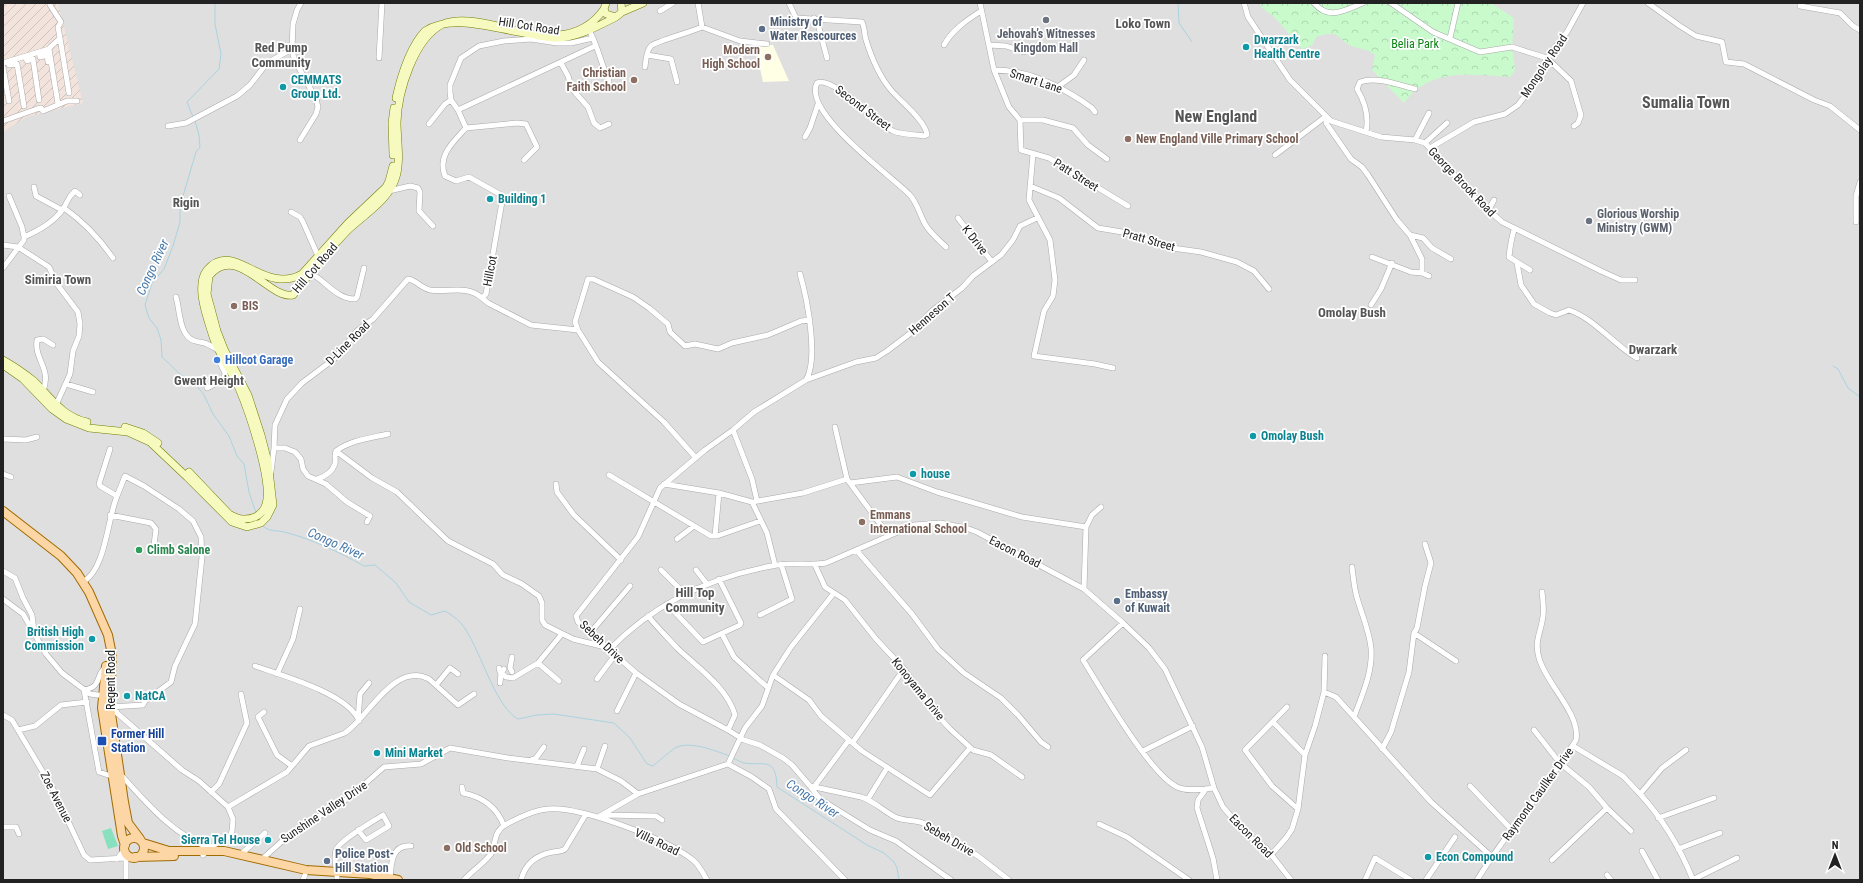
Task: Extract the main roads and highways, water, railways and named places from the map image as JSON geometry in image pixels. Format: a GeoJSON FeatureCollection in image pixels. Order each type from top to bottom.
{"type":"FeatureCollection","features":[{"type":"Feature","properties":{"kind":"main road"},"geometry":{"type":"LineString","coordinates":[[605,5],[609,16],[619,14],[621,3]]}},
{"type":"Feature","properties":{"kind":"main road","name":"Hill Cot Road"},"geometry":{"type":"LineString","coordinates":[[3,365],[23,379],[52,409],[66,419],[89,428],[128,432],[150,442],[187,477],[227,519],[240,526],[247,527],[261,523],[267,517],[273,505],[270,479],[261,435],[248,395],[217,331],[207,294],[207,281],[212,272],[219,267],[233,266],[255,276],[289,296],[296,292],[310,273],[345,233],[390,191],[396,176],[397,123],[402,92],[421,44],[428,35],[444,24],[467,21],[556,38],[566,37],[589,30],[643,3]]}},
{"type":"Feature","properties":{"kind":"main road","name":"Hill Cot Road"},"geometry":{"type":"LineString","coordinates":[[3,360],[24,373],[68,415],[82,422],[129,428],[151,437],[203,485],[230,514],[243,520],[251,519],[257,516],[266,506],[267,497],[258,441],[238,387],[221,354],[202,295],[203,279],[207,270],[218,262],[228,260],[238,262],[272,278],[287,280],[302,274],[348,223],[379,195],[389,181],[393,162],[393,117],[398,88],[412,51],[429,28],[445,18],[469,16],[539,30],[566,32],[586,25],[600,15],[605,5]]}},
{"type":"Feature","properties":{"kind":"main road"},"geometry":{"type":"LineString","coordinates":[[282,293],[280,289],[287,280],[296,285],[296,292]]}},
{"type":"Feature","properties":{"kind":"main road","name":"Regent Road"},"geometry":{"type":"LineString","coordinates":[[3,511],[61,556],[77,573],[83,582],[106,630],[111,647],[106,696],[112,706],[122,836],[128,853]]}},
{"type":"Feature","properties":{"kind":"main road","name":"Regent Road"},"geometry":{"type":"LineString","coordinates":[[3,518],[57,559],[74,578],[87,599],[104,638],[106,647],[106,696],[117,776],[128,823],[141,841]]}},
{"type":"Feature","properties":{"kind":"main road"},"geometry":{"type":"LineString","coordinates":[[128,853],[130,839],[141,841],[169,851],[206,851],[241,854],[306,870],[373,880]]}},
{"type":"Feature","properties":{"kind":"main road"},"geometry":{"type":"LineString","coordinates":[[128,853],[143,852],[141,841]]}},
{"type":"Feature","properties":{"kind":"main road"},"geometry":{"type":"LineString","coordinates":[[128,853],[206,851],[304,878],[337,875],[393,879]]}},
{"type":"Feature","properties":{"kind":"waterway","name":"Congo River"},"geometry":{"type":"LineString","coordinates":[[193,117],[187,102],[219,69],[221,54],[215,24],[215,3]]}},
{"type":"Feature","properties":{"kind":"waterway"},"geometry":{"type":"LineString","coordinates":[[1178,3],[1179,23],[1192,42]]}},
{"type":"Feature","properties":{"kind":"waterway","name":"Congo River"},"geometry":{"type":"LineString","coordinates":[[195,121],[199,135],[200,147],[196,152],[180,206],[180,222],[164,269],[152,283],[145,305],[149,318],[157,328],[161,340],[162,357],[181,375],[194,382],[204,395],[213,414],[229,436],[237,456],[244,464],[249,492],[256,513]]}},
{"type":"Feature","properties":{"kind":"waterway"},"geometry":{"type":"LineString","coordinates":[[1833,366],[1838,369],[1848,388],[1860,397]]}},
{"type":"Feature","properties":{"kind":"waterway","name":"Congo River"},"geometry":{"type":"LineString","coordinates":[[263,526],[270,530],[284,532],[315,542],[364,566],[375,565],[396,583],[409,602],[431,615],[445,611],[455,618],[467,632],[501,701],[509,712],[518,719],[537,715],[554,714],[614,723],[630,738],[647,764],[653,766],[675,748],[688,745],[710,749],[730,756]]}},
{"type":"Feature","properties":{"kind":"waterway","name":"Congo River"},"geometry":{"type":"LineString","coordinates":[[733,758],[744,763],[768,764],[774,771],[777,787],[867,845],[884,853],[894,862],[897,868],[899,880]]}},
{"type":"Feature","properties":{"kind":"place","name":"Jehovah’s Witnesses Kingdom Hall"},"geometry":{"type":"Point","coordinates":[1046,20]}},
{"type":"Feature","properties":{"kind":"place","name":"Ministry of Water Rescources"},"geometry":{"type":"Point","coordinates":[762,29]}},
{"type":"Feature","properties":{"kind":"place","name":"Dwarzark Health Centre"},"geometry":{"type":"Point","coordinates":[1246,47]}},
{"type":"Feature","properties":{"kind":"place","name":"Modern High School"},"geometry":{"type":"Point","coordinates":[768,57]}},
{"type":"Feature","properties":{"kind":"place","name":"Christian Faith School"},"geometry":{"type":"Point","coordinates":[634,80]}},
{"type":"Feature","properties":{"kind":"place","name":"CEMMATS Group Ltd."},"geometry":{"type":"Point","coordinates":[283,87]}},
{"type":"Feature","properties":{"kind":"place","name":"New England Ville Primary School"},"geometry":{"type":"Point","coordinates":[1128,139]}},
{"type":"Feature","properties":{"kind":"place","name":"Building 1"},"geometry":{"type":"Point","coordinates":[490,199]}},
{"type":"Feature","properties":{"kind":"place","name":"Glorious Worship Ministry (GWM)"},"geometry":{"type":"Point","coordinates":[1589,221]}},
{"type":"Feature","properties":{"kind":"place","name":"BIS"},"geometry":{"type":"Point","coordinates":[234,306]}},
{"type":"Feature","properties":{"kind":"place","name":"Hillcot Garage"},"geometry":{"type":"Point","coordinates":[217,360]}},
{"type":"Feature","properties":{"kind":"place","name":"Omolay Bush"},"geometry":{"type":"Point","coordinates":[1253,436]}},
{"type":"Feature","properties":{"kind":"place","name":"house"},"geometry":{"type":"Point","coordinates":[913,474]}},
{"type":"Feature","properties":{"kind":"place","name":"Emmans International School"},"geometry":{"type":"Point","coordinates":[862,522]}},
{"type":"Feature","properties":{"kind":"place","name":"Climb Salone"},"geometry":{"type":"Point","coordinates":[139,550]}},
{"type":"Feature","properties":{"kind":"place","name":"Embassy of Kuwait"},"geometry":{"type":"Point","coordinates":[1117,601]}},
{"type":"Feature","properties":{"kind":"place","name":"British High Commission"},"geometry":{"type":"Point","coordinates":[92,639]}},
{"type":"Feature","properties":{"kind":"place","name":"NatCA"},"geometry":{"type":"Point","coordinates":[127,696]}},
{"type":"Feature","properties":{"kind":"place","name":"Former Hill Station"},"geometry":{"type":"Point","coordinates":[102,741]}},
{"type":"Feature","properties":{"kind":"place","name":"Mini Market"},"geometry":{"type":"Point","coordinates":[377,753]}},
{"type":"Feature","properties":{"kind":"place","name":"Sierra Tel House"},"geometry":{"type":"Point","coordinates":[268,840]}},
{"type":"Feature","properties":{"kind":"place","name":"Old School"},"geometry":{"type":"Point","coordinates":[447,848]}},
{"type":"Feature","properties":{"kind":"place","name":"Econ Compound"},"geometry":{"type":"Point","coordinates":[1428,857]}},
{"type":"Feature","properties":{"kind":"place","name":"Police Post- Hill Station"},"geometry":{"type":"Point","coordinates":[327,861]}},
{"type":"Feature","properties":{"kind":"district","name":"Loko Town"},"geometry":{"type":"Point","coordinates":[1143,23]}},
{"type":"Feature","properties":{"kind":"district","name":"Red Pump Community"},"geometry":{"type":"Point","coordinates":[281,54]}},
{"type":"Feature","properties":{"kind":"district","name":"Sumalia Town"},"geometry":{"type":"Point","coordinates":[1686,102]}},
{"type":"Feature","properties":{"kind":"district","name":"New England"},"geometry":{"type":"Point","coordinates":[1216,116]}},
{"type":"Feature","properties":{"kind":"district","name":"Rigin"},"geometry":{"type":"Point","coordinates":[186,202]}},
{"type":"Feature","properties":{"kind":"district","name":"Simiria Town"},"geometry":{"type":"Point","coordinates":[58,279]}},
{"type":"Feature","properties":{"kind":"district","name":"Omolay Bush"},"geometry":{"type":"Point","coordinates":[1352,312]}},
{"type":"Feature","properties":{"kind":"district","name":"Dwarzark"},"geometry":{"type":"Point","coordinates":[1653,349]}},
{"type":"Feature","properties":{"kind":"district","name":"Gwent Height"},"geometry":{"type":"Point","coordinates":[209,380]}},
{"type":"Feature","properties":{"kind":"district","name":"Hill Top Community"},"geometry":{"type":"Point","coordinates":[695,600]}},
{"type":"Feature","properties":{"kind":"park label","name":"Belia Park"},"geometry":{"type":"Point","coordinates":[1415,44]}}]}
